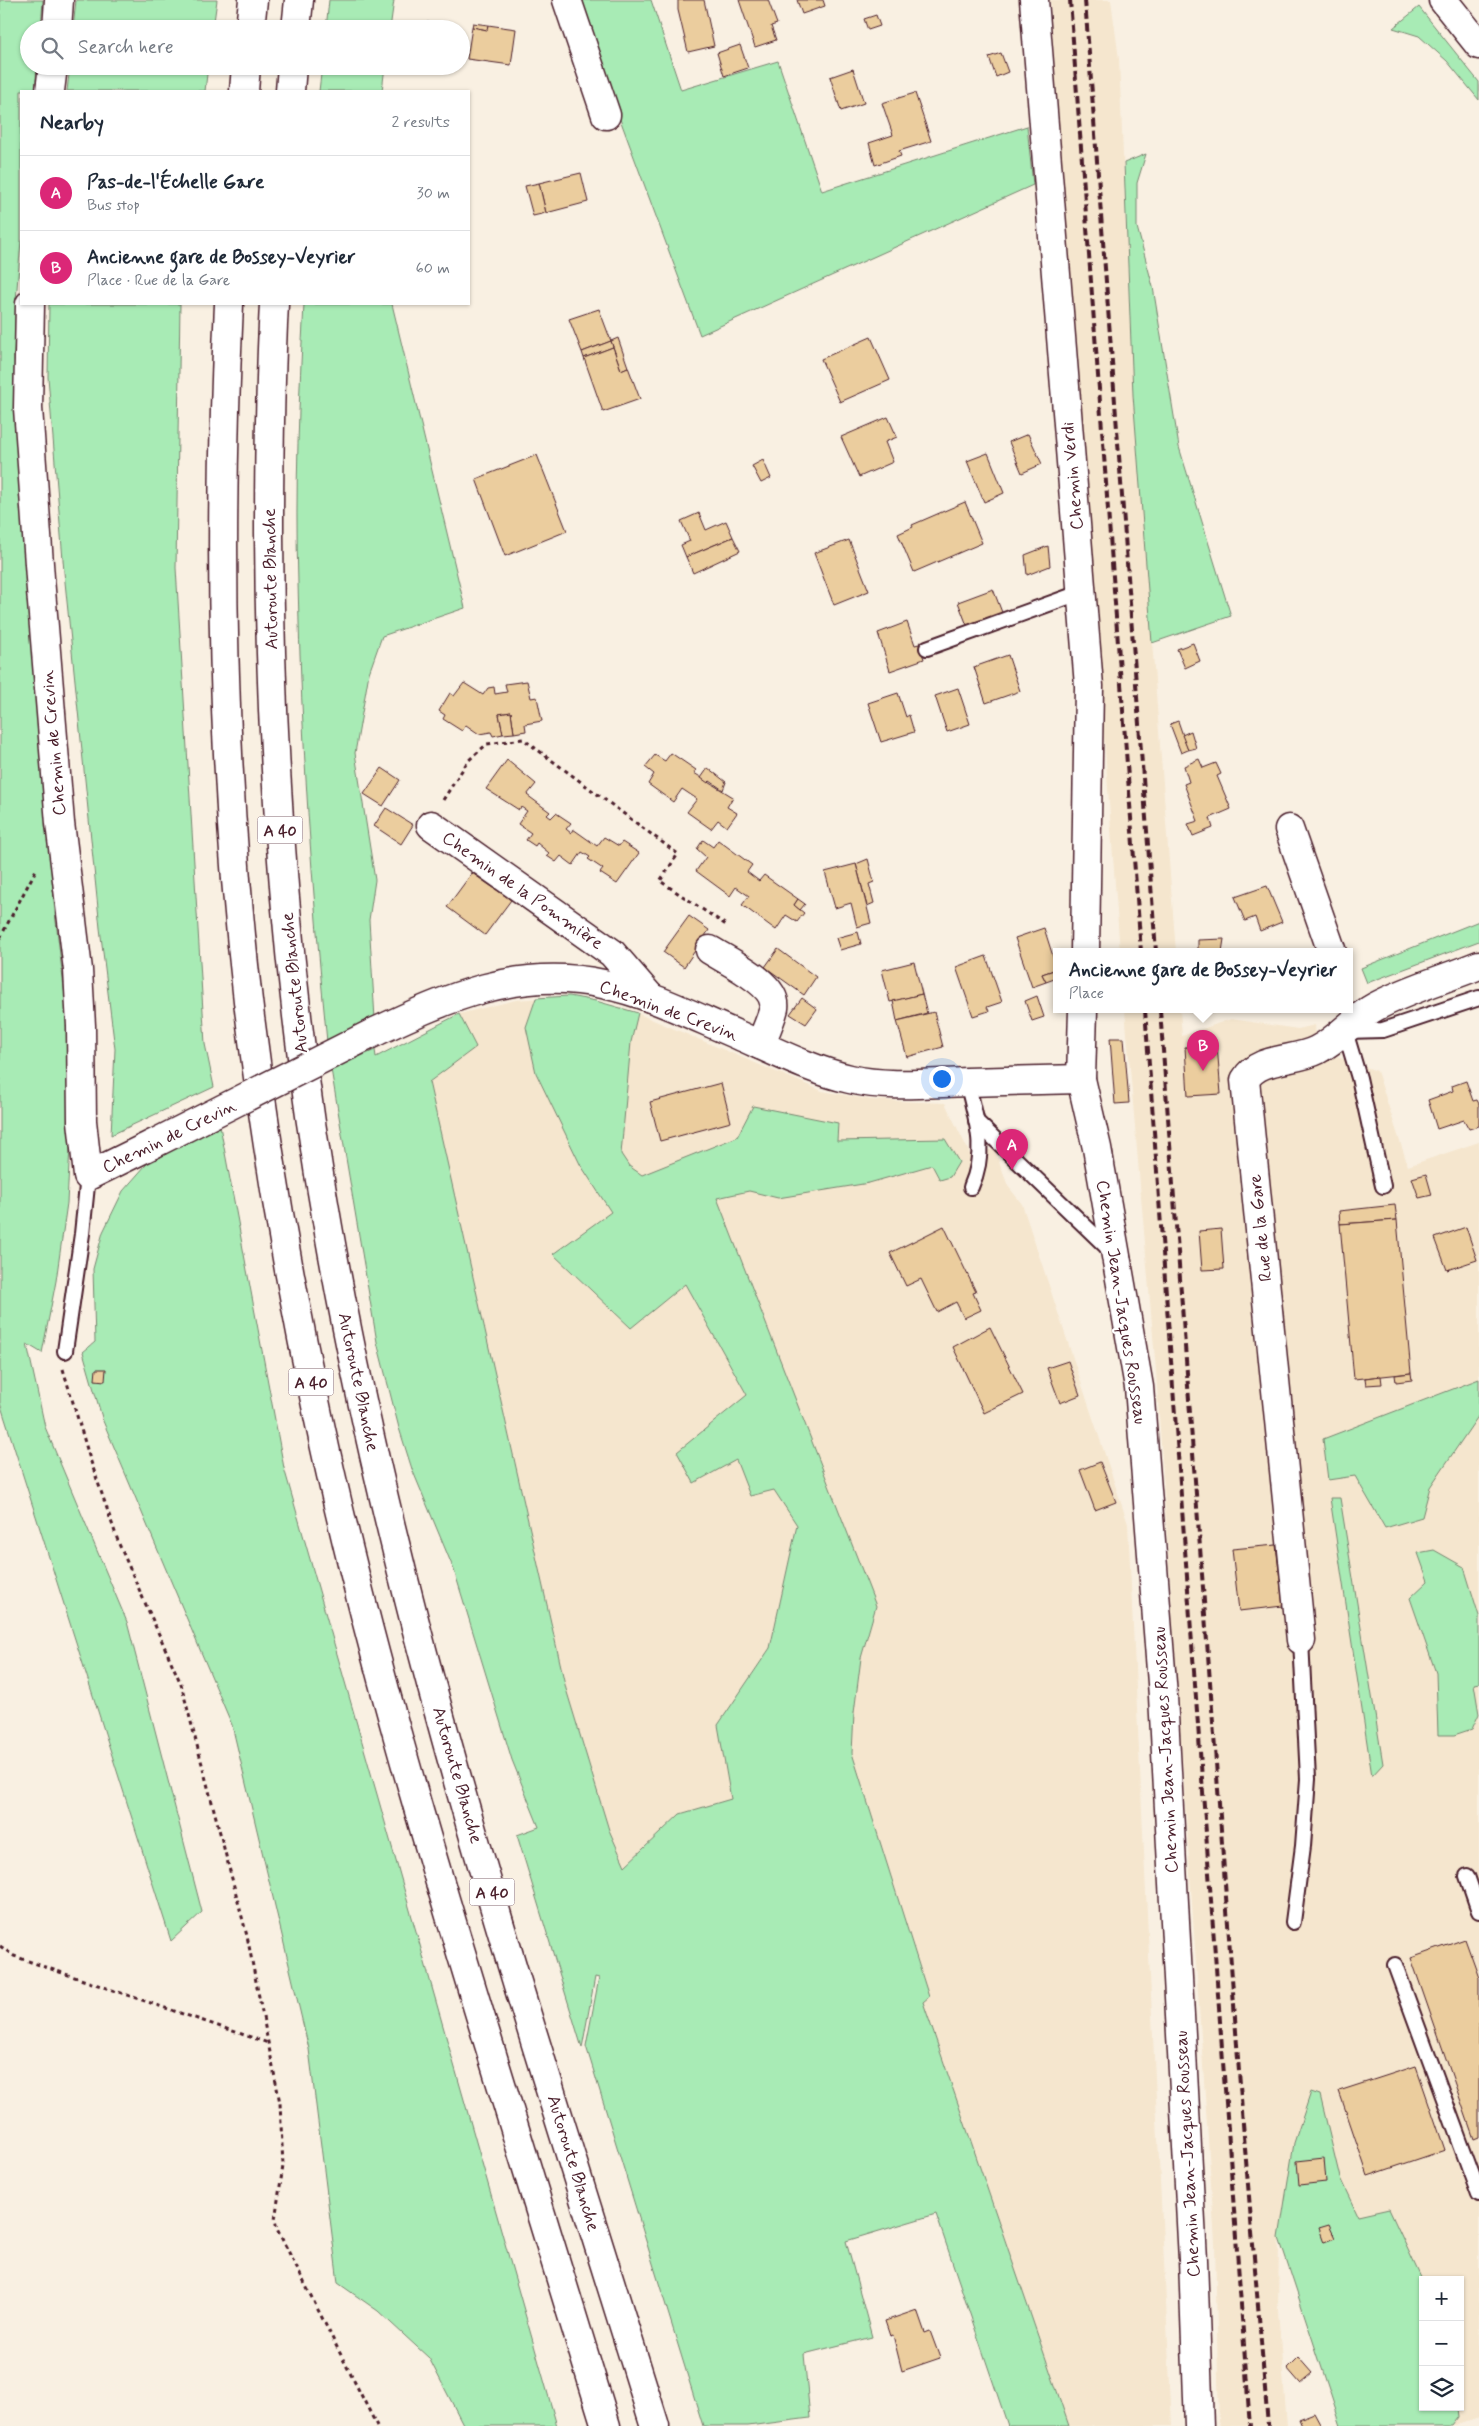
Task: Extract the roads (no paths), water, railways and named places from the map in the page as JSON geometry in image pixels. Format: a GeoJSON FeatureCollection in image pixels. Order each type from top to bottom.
{"type":"FeatureCollection","features":[{"type":"Feature","properties":{"kind":"main road"},"geometry":{"type":"LineString","coordinates":[[58,20],[60,0]]}},
{"type":"Feature","properties":{"kind":"main road"},"geometry":{"type":"LineString","coordinates":[[251,20],[254,0]]}},
{"type":"Feature","properties":{"kind":"main road"},"geometry":{"type":"LineString","coordinates":[[297,20],[299,0]]}},
{"type":"Feature","properties":{"kind":"main road"},"geometry":{"type":"LineString","coordinates":[[567,0],[606,115]]}},
{"type":"Feature","properties":{"kind":"main road","name":"Chemin Verdi"},"geometry":{"type":"LineString","coordinates":[[1034,0],[1089,686],[1085,948]]}},
{"type":"Feature","properties":{"kind":"main road"},"geometry":{"type":"LineString","coordinates":[[1443,0],[1479,45]]}},
{"type":"Feature","properties":{"kind":"main road"},"geometry":{"type":"LineString","coordinates":[[50,90],[52,75]]}},
{"type":"Feature","properties":{"kind":"main road"},"geometry":{"type":"LineString","coordinates":[[244,90],[245,75]]}},
{"type":"Feature","properties":{"kind":"main road"},"geometry":{"type":"LineString","coordinates":[[290,90],[291,75]]}},
{"type":"Feature","properties":{"kind":"main road","name":"Chemin de Crevin"},"geometry":{"type":"LineString","coordinates":[[30,305],[28,408],[60,823],[78,970],[81,1026],[82,1121],[88,1176],[375,1032],[452,997],[491,986],[526,981],[566,978],[603,983],[653,1000],[806,1065],[852,1080],[894,1083],[1081,1079]]}},
{"type":"Feature","properties":{"kind":"main road","name":"A 40"},"geometry":{"type":"LineString","coordinates":[[229,305],[223,576],[232,799],[248,998],[265,1121],[290,1275],[319,1421],[383,1682],[455,1935],[606,2426]]}},
{"type":"Feature","properties":{"kind":"main road","name":"Autoroute Blanche"},"geometry":{"type":"LineString","coordinates":[[274,305],[269,471],[270,624],[276,775],[292,975],[310,1119],[328,1231],[368,1431],[429,1675],[501,1922],[655,2426]]}},
{"type":"Feature","properties":{"kind":"main road","name":"Chemin de la Pommière"},"geometry":{"type":"LineString","coordinates":[[431,825],[612,954],[653,1000]]}},
{"type":"Feature","properties":{"kind":"main road"},"geometry":{"type":"LineString","coordinates":[[1289,829],[1331,948]]}},
{"type":"Feature","properties":{"kind":"main road"},"geometry":{"type":"LineString","coordinates":[[715,953],[756,979],[771,994],[774,1006],[760,1045]]}},
{"type":"Feature","properties":{"kind":"main road","name":"Rue de la Gare"},"geometry":{"type":"LineString","coordinates":[[1301,1640],[1245,1080],[1250,1072],[1260,1065],[1289,1060],[1316,1050],[1351,1015],[1479,965]]}},
{"type":"Feature","properties":{"kind":"main road"},"geometry":{"type":"LineString","coordinates":[[1081,1079],[1083,1013]]}},
{"type":"Feature","properties":{"kind":"main road","name":"Chemin Jean-Jacques Rousseau"},"geometry":{"type":"LineString","coordinates":[[1081,1079],[1097,1148],[1139,1387],[1163,1696],[1193,2260],[1199,2426]]}},
{"type":"Feature","properties":{"kind":"lane"},"geometry":{"type":"LineString","coordinates":[[926,648],[1082,592]]}},
{"type":"Feature","properties":{"kind":"lane"},"geometry":{"type":"LineString","coordinates":[[1351,1015],[1383,1030],[1479,998]]}},
{"type":"Feature","properties":{"kind":"lane"},"geometry":{"type":"LineString","coordinates":[[1351,1015],[1359,1078],[1384,1186]]}},
{"type":"Feature","properties":{"kind":"lane"},"geometry":{"type":"LineString","coordinates":[[967,1082],[981,1152],[977,1174],[971,1187]]}},
{"type":"Feature","properties":{"kind":"lane"},"geometry":{"type":"LineString","coordinates":[[976,1121],[1116,1256]]}},
{"type":"Feature","properties":{"kind":"lane"},"geometry":{"type":"LineString","coordinates":[[64,1351],[82,1234],[88,1176]]}},
{"type":"Feature","properties":{"kind":"lane"},"geometry":{"type":"LineString","coordinates":[[1293,1922],[1303,1846],[1308,1779],[1301,1640]]}},
{"type":"Feature","properties":{"kind":"lane"},"geometry":{"type":"LineString","coordinates":[[1467,1876],[1479,1911]]}},
{"type":"Feature","properties":{"kind":"lane"},"geometry":{"type":"LineString","coordinates":[[1395,1965],[1479,2194]]}},
{"type":"Feature","properties":{"kind":"railway"},"geometry":{"type":"LineString","coordinates":[[1070,0],[1141,948]]}},
{"type":"Feature","properties":{"kind":"railway"},"geometry":{"type":"LineString","coordinates":[[1085,0],[1156,948]]}},
{"type":"Feature","properties":{"kind":"railway"},"geometry":{"type":"LineString","coordinates":[[1145,1013],[1250,2426]]}},
{"type":"Feature","properties":{"kind":"railway"},"geometry":{"type":"LineString","coordinates":[[1160,1013],[1242,2112],[1268,2426]]}},
{"type":"Feature","properties":{"kind":"place","name":"Ancienne gare de Bossey-Veyrier"},"geometry":{"type":"Point","coordinates":[1203,1071]}},
{"type":"Feature","properties":{"kind":"place","name":"Pas-de-l'Échelle Gare"},"geometry":{"type":"Point","coordinates":[1012,1170]}}]}
